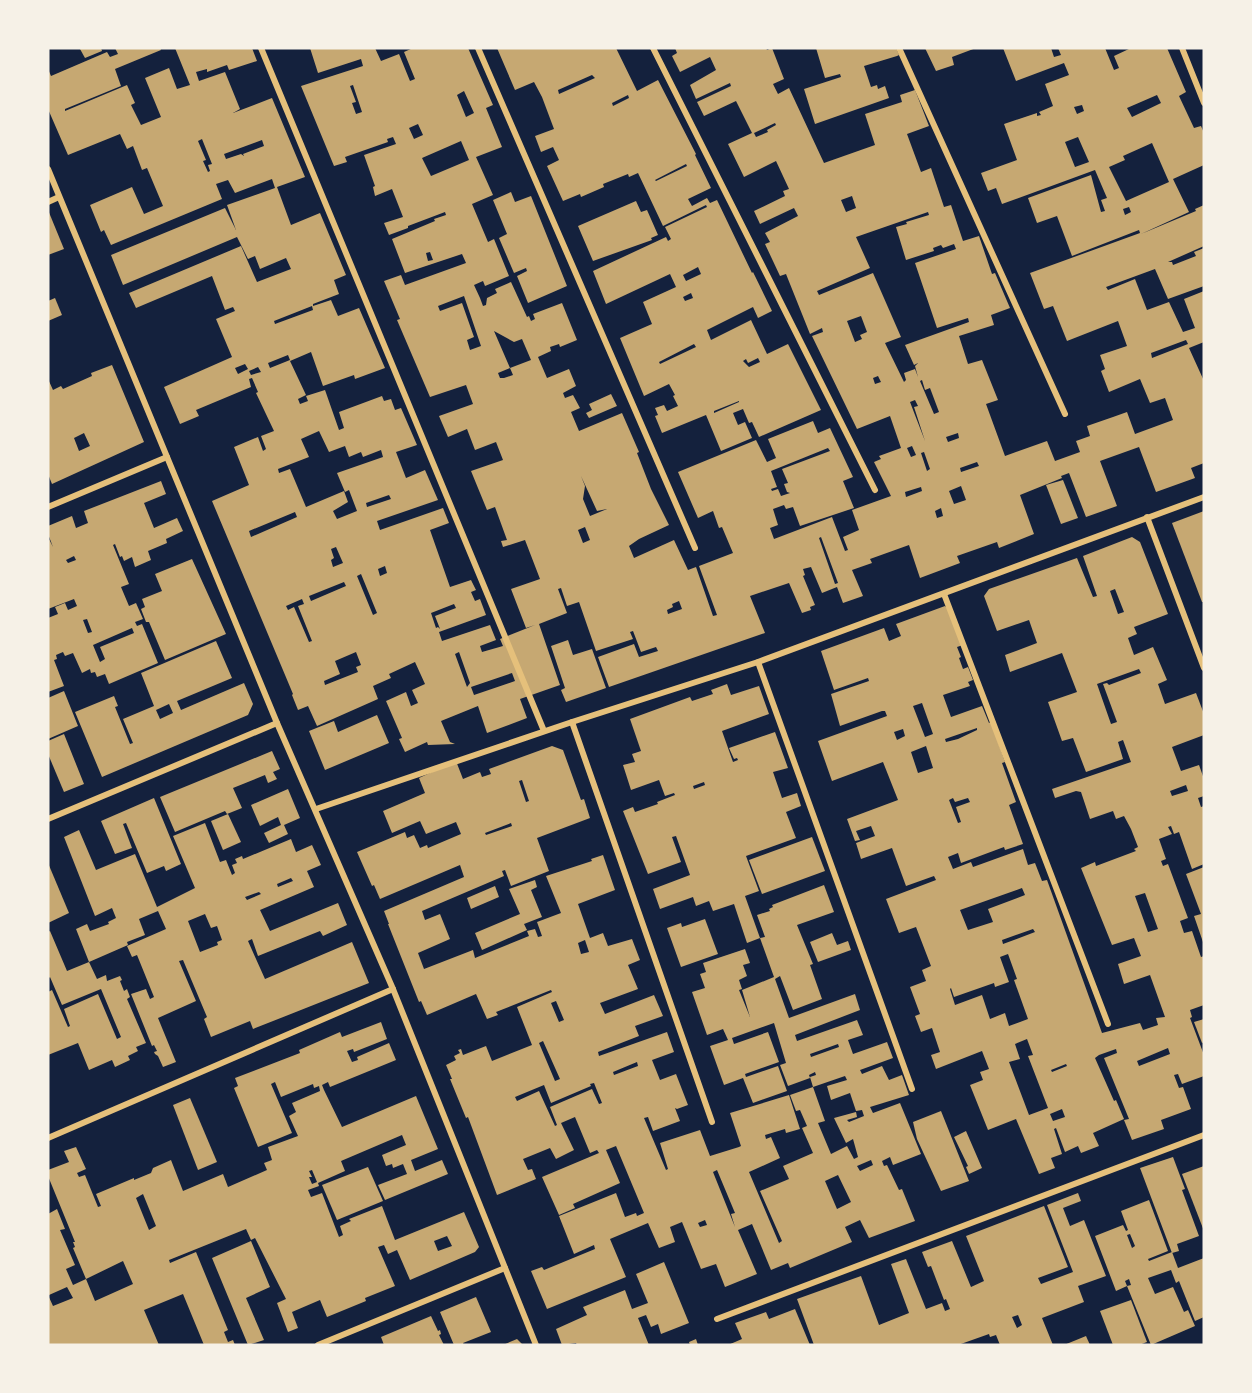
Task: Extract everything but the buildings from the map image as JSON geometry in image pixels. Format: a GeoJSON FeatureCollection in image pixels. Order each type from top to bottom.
{"type":"FeatureCollection","features":[{"type":"Feature","properties":{"kind":"street"},"geometry":{"type":"LineString","coordinates":[[261,48],[544,731]]}},
{"type":"Feature","properties":{"kind":"street"},"geometry":{"type":"LineString","coordinates":[[478,48],[695,548]]}},
{"type":"Feature","properties":{"kind":"street"},"geometry":{"type":"LineString","coordinates":[[654,48],[874,490]]}},
{"type":"Feature","properties":{"kind":"street"},"geometry":{"type":"LineString","coordinates":[[899,48],[1065,414]]}},
{"type":"Feature","properties":{"kind":"street"},"geometry":{"type":"LineString","coordinates":[[1182,48],[1204,103]]}},
{"type":"Feature","properties":{"kind":"street"},"geometry":{"type":"LineString","coordinates":[[48,169],[277,723],[393,989],[536,1345]]}},
{"type":"Feature","properties":{"kind":"street"},"geometry":{"type":"LineString","coordinates":[[48,202],[59,197]]}},
{"type":"Feature","properties":{"kind":"street"},"geometry":{"type":"LineString","coordinates":[[48,507],[167,457]]}},
{"type":"Feature","properties":{"kind":"street"},"geometry":{"type":"LineString","coordinates":[[316,809],[544,731],[758,662],[1204,498]]}},
{"type":"Feature","properties":{"kind":"street"},"geometry":{"type":"LineString","coordinates":[[1147,518],[1204,668]]}},
{"type":"Feature","properties":{"kind":"street"},"geometry":{"type":"LineString","coordinates":[[944,594],[1108,1024]]}},
{"type":"Feature","properties":{"kind":"street"},"geometry":{"type":"LineString","coordinates":[[758,662],[912,1089]]}},
{"type":"Feature","properties":{"kind":"street"},"geometry":{"type":"LineString","coordinates":[[572,722],[712,1122]]}},
{"type":"Feature","properties":{"kind":"street"},"geometry":{"type":"LineString","coordinates":[[48,819],[277,723]]}},
{"type":"Feature","properties":{"kind":"street"},"geometry":{"type":"LineString","coordinates":[[48,1138],[393,989]]}},
{"type":"Feature","properties":{"kind":"street"},"geometry":{"type":"LineString","coordinates":[[717,1319],[1204,1135]]}},
{"type":"Feature","properties":{"kind":"street"},"geometry":{"type":"LineString","coordinates":[[318,1345],[505,1268]]}}]}
